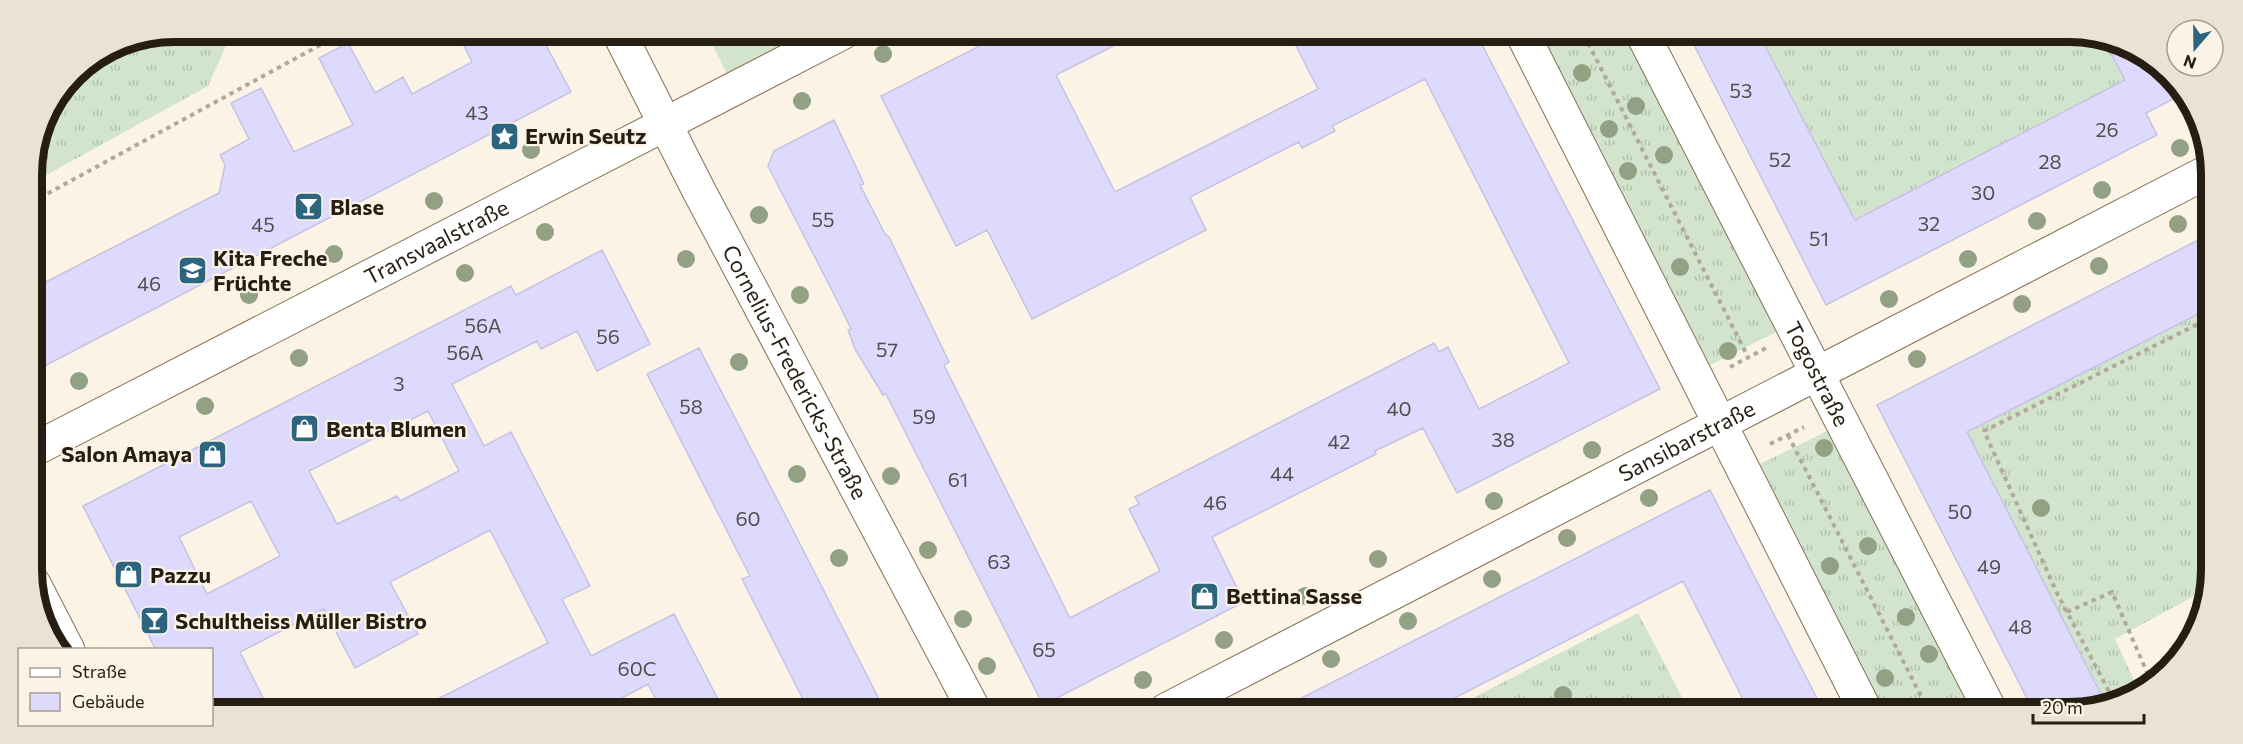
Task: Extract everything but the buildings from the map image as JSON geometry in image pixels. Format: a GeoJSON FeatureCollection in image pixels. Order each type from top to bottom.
{"type":"FeatureCollection","features":[{"type":"Feature","properties":{"kind":"street","name":"Cornelius-Fredericks-Straße"},"geometry":{"type":"LineString","coordinates":[[623,42],[664,124],[970,702]]}},
{"type":"Feature","properties":{"kind":"street","name":"Transvaalstraße"},"geometry":{"type":"LineString","coordinates":[[42,445],[824,42]]}},
{"type":"Feature","properties":{"kind":"street"},"geometry":{"type":"LineString","coordinates":[[1526,42],[1861,702]]}},
{"type":"Feature","properties":{"kind":"street","name":"Togostraße"},"geometry":{"type":"LineString","coordinates":[[1647,42],[1986,702]]}},
{"type":"Feature","properties":{"kind":"street","name":"Sansibarstraße"},"geometry":{"type":"LineString","coordinates":[[1181,702],[2201,175]]}},
{"type":"Feature","properties":{"kind":"path"},"geometry":{"type":"LineString","coordinates":[[42,197],[326,42]]}},
{"type":"Feature","properties":{"kind":"path"},"geometry":{"type":"LineString","coordinates":[[1588,42],[1748,357]]}},
{"type":"Feature","properties":{"kind":"path"},"geometry":{"type":"LineString","coordinates":[[2111,695],[2067,612],[1984,431],[2201,323]]}},
{"type":"Feature","properties":{"kind":"path"},"geometry":{"type":"LineString","coordinates":[[1722,371],[1773,345]]}},
{"type":"Feature","properties":{"kind":"path"},"geometry":{"type":"LineString","coordinates":[[1761,449],[1812,423]]}},
{"type":"Feature","properties":{"kind":"path"},"geometry":{"type":"LineString","coordinates":[[1788,435],[1924,702]]}},
{"type":"Feature","properties":{"kind":"path"},"geometry":{"type":"LineString","coordinates":[[2067,612],[2112,592],[2148,675]]}},
{"type":"Feature","properties":{"kind":"green space"},"geometry":{"type":"Polygon","coordinates":[[[228,42],[208,86],[42,177],[46,140],[60,108],[69,94],[87,75],[108,60],[123,52],[157,43],[228,42]]]}},
{"type":"Feature","properties":{"kind":"green space"},"geometry":{"type":"Polygon","coordinates":[[[711,42],[793,42],[728,76],[711,42]]]}},
{"type":"Feature","properties":{"kind":"green space"},"geometry":{"type":"Polygon","coordinates":[[[1543,42],[1631,42],[1780,330],[1710,365],[1543,42]]]}},
{"type":"Feature","properties":{"kind":"green space"},"geometry":{"type":"Polygon","coordinates":[[[1763,42],[2069,42],[2103,46],[2119,51],[2112,55],[2125,80],[1855,219],[1763,42]]]}},
{"type":"Feature","properties":{"kind":"green space"},"geometry":{"type":"Polygon","coordinates":[[[2201,313],[2200,587],[2199,593],[2115,639],[2136,684],[2103,698],[1967,432],[2201,313]]]}},
{"type":"Feature","properties":{"kind":"green space"},"geometry":{"type":"Polygon","coordinates":[[[1829,430],[1967,702],[1880,702],[1760,464],[1829,430]]]}},
{"type":"Feature","properties":{"kind":"green space"},"geometry":{"type":"Polygon","coordinates":[[[1638,613],[1683,699],[1682,702],[1465,702],[1638,613]]]}},
{"type":"Feature","properties":{"kind":"place","name":"Erwin Seutz"},"geometry":{"type":"Point","coordinates":[504,136]}},
{"type":"Feature","properties":{"kind":"place","name":"Blase"},"geometry":{"type":"Point","coordinates":[309,207]}},
{"type":"Feature","properties":{"kind":"place","name":"Kita Freche Früchte"},"geometry":{"type":"Point","coordinates":[192,271]}},
{"type":"Feature","properties":{"kind":"place","name":"Benta Blumen"},"geometry":{"type":"Point","coordinates":[305,429]}},
{"type":"Feature","properties":{"kind":"place","name":"Salon Amaya"},"geometry":{"type":"Point","coordinates":[213,454]}},
{"type":"Feature","properties":{"kind":"place","name":"Pazzu"},"geometry":{"type":"Point","coordinates":[129,575]}},
{"type":"Feature","properties":{"kind":"place","name":"Bettina Sasse"},"geometry":{"type":"Point","coordinates":[1205,596]}},
{"type":"Feature","properties":{"kind":"place","name":"Schultheiss Müller Bistro"},"geometry":{"type":"Point","coordinates":[154,621]}}]}
